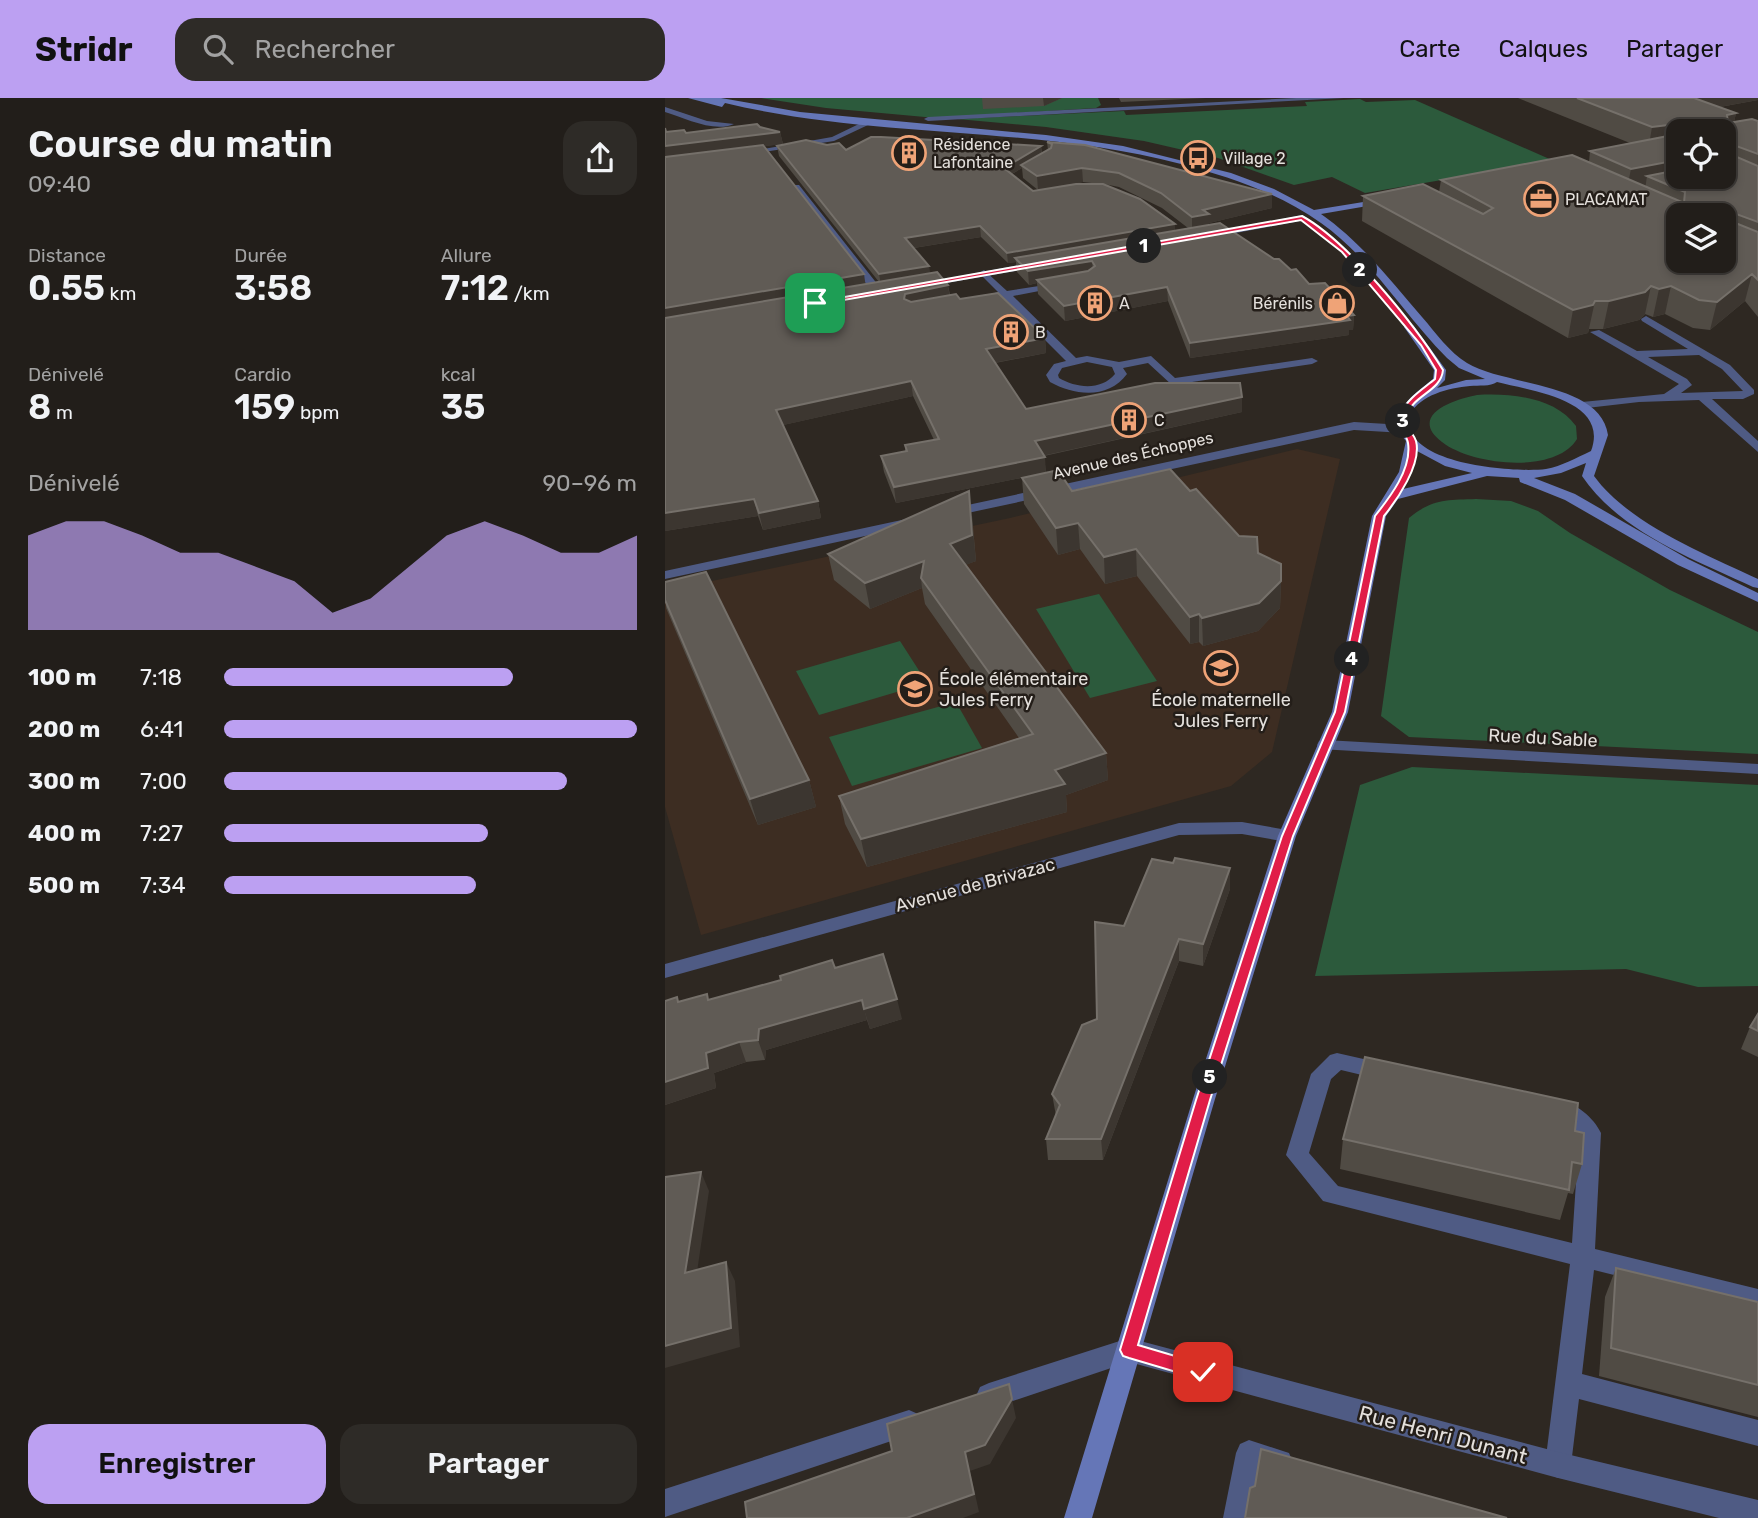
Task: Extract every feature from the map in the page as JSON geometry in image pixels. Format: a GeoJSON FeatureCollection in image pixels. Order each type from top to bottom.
{"type":"FeatureCollection","features":[{"type":"Feature","properties":{"kind":"main road"},"geometry":{"type":"LineString","coordinates":[[692,98],[750,111],[864,125],[1037,139],[1133,155],[1231,183],[1268,198],[1326,236]]}},
{"type":"Feature","properties":{"kind":"main road"},"geometry":{"type":"LineString","coordinates":[[711,98],[817,117],[1037,135],[1127,148],[1181,160],[1238,178],[1313,213],[1357,250],[1454,359],[1480,374],[1543,390],[1582,406],[1595,418],[1602,430],[1602,443],[1594,454],[1588,476],[1601,496],[1682,546],[1758,584]]}},
{"type":"Feature","properties":{"kind":"main road"},"geometry":{"type":"LineString","coordinates":[[1313,213],[1396,198]]}},
{"type":"Feature","properties":{"kind":"main road"},"geometry":{"type":"LineString","coordinates":[[1335,244],[1344,251]]}},
{"type":"Feature","properties":{"kind":"main road"},"geometry":{"type":"LineString","coordinates":[[1406,324],[1424,344],[1440,370],[1439,380],[1410,405],[1403,416],[1404,429],[1412,441],[1431,455],[1450,463],[1547,485],[1583,502],[1668,554],[1758,598]]}},
{"type":"Feature","properties":{"kind":"main road"},"geometry":{"type":"LineString","coordinates":[[1423,395],[1466,383],[1520,385]]}},
{"type":"Feature","properties":{"kind":"main road"},"geometry":{"type":"LineString","coordinates":[[1078,1518],[1207,1088],[1287,836],[1340,712],[1379,516],[1396,495],[1412,458],[1412,441]]}},
{"type":"Feature","properties":{"kind":"main road"},"geometry":{"type":"LineString","coordinates":[[1396,495],[1461,478],[1553,471],[1573,466],[1594,454]]}},
{"type":"Feature","properties":{"kind":"street"},"geometry":{"type":"LineString","coordinates":[[928,119],[1339,98]]}},
{"type":"Feature","properties":{"kind":"street"},"geometry":{"type":"LineString","coordinates":[[665,109],[706,123],[730,124]]}},
{"type":"Feature","properties":{"kind":"street"},"geometry":{"type":"LineString","coordinates":[[729,156],[834,139],[864,125]]}},
{"type":"Feature","properties":{"kind":"street"},"geometry":{"type":"LineString","coordinates":[[767,150],[774,160]]}},
{"type":"Feature","properties":{"kind":"street"},"geometry":{"type":"LineString","coordinates":[[790,180],[879,292]]}},
{"type":"Feature","properties":{"kind":"street"},"geometry":{"type":"LineString","coordinates":[[1203,236],[1302,218]]}},
{"type":"Feature","properties":{"kind":"street"},"geometry":{"type":"LineString","coordinates":[[918,285],[1053,262]]}},
{"type":"Feature","properties":{"kind":"street"},"geometry":{"type":"LineString","coordinates":[[984,273],[1072,361]]}},
{"type":"Feature","properties":{"kind":"street"},"geometry":{"type":"LineString","coordinates":[[965,302],[1076,281]]}},
{"type":"Feature","properties":{"kind":"street"},"geometry":{"type":"LineString","coordinates":[[866,294],[892,289]]}},
{"type":"Feature","properties":{"kind":"street"},"geometry":{"type":"LineString","coordinates":[[1646,318],[1726,367],[1754,394]]}},
{"type":"Feature","properties":{"kind":"street"},"geometry":{"type":"LineString","coordinates":[[1595,332],[1683,381],[1686,385],[1668,396]]}},
{"type":"Feature","properties":{"kind":"street"},"geometry":{"type":"LineString","coordinates":[[1635,354],[1702,352]]}},
{"type":"Feature","properties":{"kind":"street"},"geometry":{"type":"LineString","coordinates":[[1118,366],[1121,374],[1113,383],[1081,389],[1061,385],[1052,376],[1058,366],[1072,361],[1098,359],[1118,366],[1151,359],[1172,382],[1312,361]]}},
{"type":"Feature","properties":{"kind":"street"},"geometry":{"type":"LineString","coordinates":[[1582,406],[1668,396],[1754,394]]}},
{"type":"Feature","properties":{"kind":"street"},"geometry":{"type":"LineString","coordinates":[[1702,396],[1758,448]]}},
{"type":"Feature","properties":{"kind":"street","name":"Avenue des Échoppes"},"geometry":{"type":"LineString","coordinates":[[665,575],[1354,426],[1404,429]]}},
{"type":"Feature","properties":{"kind":"street","name":"Rue du Sable"},"geometry":{"type":"LineString","coordinates":[[1325,746],[1758,769]]}},
{"type":"Feature","properties":{"kind":"street","name":"Avenue de Brivazac"},"geometry":{"type":"LineString","coordinates":[[665,971],[1179,829],[1243,828],[1287,836]]}},
{"type":"Feature","properties":{"kind":"street"},"geometry":{"type":"LineString","coordinates":[[1404,1076],[1337,1061],[1322,1074],[1297,1155],[1331,1194],[1758,1300]]}},
{"type":"Feature","properties":{"kind":"street"},"geometry":{"type":"LineString","coordinates":[[1539,1105],[1566,1111],[1590,1133],[1583,1258],[1558,1465]]}},
{"type":"Feature","properties":{"kind":"street"},"geometry":{"type":"LineString","coordinates":[[970,1403],[1129,1350]]}},
{"type":"Feature","properties":{"kind":"street","name":"Rue Henri Dunant"},"geometry":{"type":"LineString","coordinates":[[1129,1350],[1558,1465],[1758,1514]]}},
{"type":"Feature","properties":{"kind":"street"},"geometry":{"type":"LineString","coordinates":[[1567,1383],[1758,1433]]}},
{"type":"Feature","properties":{"kind":"street"},"geometry":{"type":"LineString","coordinates":[[665,1503],[930,1416]]}},
{"type":"Feature","properties":{"kind":"street"},"geometry":{"type":"LineString","coordinates":[[1237,1518],[1249,1453],[1301,1468]]}},
{"type":"Feature","properties":{"kind":"shaded area","name":"École élémentaire Jules Ferry"},"geometry":{"type":"Polygon","coordinates":[[[1297,449],[1340,459],[1272,752],[1231,786],[701,935],[665,807],[665,591],[1010,518],[1297,449]]]}},
{"type":"Feature","properties":{"kind":"green space"},"geometry":{"type":"Polygon","coordinates":[[[761,98],[1098,98],[1101,105],[1096,108],[936,118],[826,108],[761,98]]]}},
{"type":"Feature","properties":{"kind":"green space"},"geometry":{"type":"Polygon","coordinates":[[[1360,99],[1366,102],[1415,100],[1554,161],[1365,193],[1332,177],[1294,185],[1218,158],[1144,141],[1046,127],[957,119],[1124,111],[1126,115],[1307,106],[1305,102],[1360,99]]]}},
{"type":"Feature","properties":{"kind":"green space"},"geometry":{"type":"Polygon","coordinates":[[[1477,395],[1518,396],[1544,403],[1567,416],[1576,426],[1577,439],[1566,450],[1551,458],[1532,462],[1492,461],[1455,450],[1433,432],[1430,424],[1432,416],[1457,400],[1477,395]]]}},
{"type":"Feature","properties":{"kind":"green space"},"geometry":{"type":"Polygon","coordinates":[[[1448,500],[1511,501],[1538,511],[1570,533],[1670,590],[1758,632],[1758,754],[1409,737],[1381,716],[1409,518],[1433,504],[1448,500]]]}},
{"type":"Feature","properties":{"kind":"green space"},"geometry":{"type":"Polygon","coordinates":[[[1099,594],[1157,681],[1090,698],[1036,609],[1099,594]]]}},
{"type":"Feature","properties":{"kind":"green space"},"geometry":{"type":"Polygon","coordinates":[[[900,641],[927,683],[819,715],[796,671],[900,641]]]}},
{"type":"Feature","properties":{"kind":"green space"},"geometry":{"type":"Polygon","coordinates":[[[956,702],[982,748],[852,786],[829,737],[956,702]]]}},
{"type":"Feature","properties":{"kind":"green space"},"geometry":{"type":"Polygon","coordinates":[[[1412,767],[1758,785],[1758,986],[1698,987],[1626,969],[1315,976],[1360,785],[1412,767]]]}},
{"type":"Feature","properties":{"kind":"building"},"geometry":{"type":"Polygon","coordinates":[[[1577,98],[1694,98],[1736,113],[1727,115],[1728,119],[1666,119],[1666,125],[1652,127],[1577,98]]]}},
{"type":"Feature","properties":{"kind":"building"},"geometry":{"type":"Polygon","coordinates":[[[1752,119],[1758,121],[1758,154],[1736,146],[1736,122],[1752,119]]]}},
{"type":"Feature","properties":{"kind":"building"},"geometry":{"type":"Polygon","coordinates":[[[757,124],[780,132],[665,146],[665,128],[666,132],[684,130],[686,133],[757,124]]]}},
{"type":"Feature","properties":{"kind":"building"},"geometry":{"type":"Polygon","coordinates":[[[1666,136],[1666,162],[1631,169],[1590,151],[1666,136]]]}},
{"type":"Feature","properties":{"kind":"building"},"geometry":{"type":"Polygon","coordinates":[[[871,137],[1041,146],[1004,168],[1033,191],[1076,184],[1103,184],[1140,199],[1175,224],[1007,253],[980,226],[905,238],[929,266],[879,274],[777,146],[806,140],[827,145],[839,143],[846,150],[871,137]]]}},
{"type":"Feature","properties":{"kind":"building"},"geometry":{"type":"Polygon","coordinates":[[[1047,142],[1085,145],[1272,194],[1203,210],[1209,214],[1192,217],[1161,193],[1119,173],[1082,168],[1037,176],[1021,165],[1051,148],[1052,144],[1047,142]]]}},
{"type":"Feature","properties":{"kind":"building"},"geometry":{"type":"Polygon","coordinates":[[[763,145],[864,274],[665,308],[665,157],[763,145]]]}},
{"type":"Feature","properties":{"kind":"building"},"geometry":{"type":"Polygon","coordinates":[[[1572,155],[1684,203],[1666,203],[1666,273],[1736,273],[1736,223],[1758,232],[1758,280],[1752,274],[1717,302],[1699,300],[1671,286],[1659,289],[1651,286],[1645,292],[1609,301],[1595,301],[1593,305],[1573,310],[1363,196],[1423,184],[1483,214],[1493,208],[1441,180],[1572,155]]]}},
{"type":"Feature","properties":{"kind":"building"},"geometry":{"type":"Polygon","coordinates":[[[1737,157],[1758,166],[1758,222],[1736,214],[1736,203],[1684,203],[1685,192],[1678,189],[1736,189],[1737,157]]]}},
{"type":"Feature","properties":{"kind":"building"},"geometry":{"type":"Polygon","coordinates":[[[1666,172],[1666,184],[1647,176],[1666,172]]]}},
{"type":"Feature","properties":{"kind":"building"},"geometry":{"type":"Polygon","coordinates":[[[1220,223],[1274,259],[1279,259],[1291,270],[1296,269],[1309,284],[1325,283],[1354,315],[1347,316],[1350,320],[1190,343],[1167,287],[1064,306],[1037,280],[1088,271],[1095,266],[1092,261],[1028,271],[1015,258],[1220,223]]]}},
{"type":"Feature","properties":{"kind":"building"},"geometry":{"type":"Polygon","coordinates":[[[937,272],[948,285],[905,294],[904,299],[911,302],[956,294],[960,299],[998,293],[1045,338],[986,349],[1026,409],[1155,383],[1240,383],[1242,397],[1035,441],[1045,457],[894,487],[881,456],[907,451],[905,445],[939,439],[911,381],[776,410],[818,501],[759,513],[754,499],[665,513],[665,318],[937,272]]]}},
{"type":"Feature","properties":{"kind":"building"},"geometry":{"type":"Polygon","coordinates":[[[1170,469],[1190,491],[1196,489],[1239,536],[1257,537],[1258,553],[1281,564],[1281,581],[1259,603],[1202,618],[1199,614],[1190,617],[1136,549],[1104,557],[1078,523],[1056,528],[1022,478],[1058,470],[1072,491],[1170,469]]]}},
{"type":"Feature","properties":{"kind":"building"},"geometry":{"type":"Polygon","coordinates":[[[969,491],[972,535],[950,544],[1106,753],[1055,770],[1065,784],[861,839],[839,796],[1033,734],[921,578],[924,561],[865,583],[828,554],[969,491]]]}},
{"type":"Feature","properties":{"kind":"building"},"geometry":{"type":"Polygon","coordinates":[[[706,572],[809,780],[750,799],[665,600],[665,582],[706,572]]]}},
{"type":"Feature","properties":{"kind":"building"},"geometry":{"type":"Polygon","coordinates":[[[1175,858],[1230,868],[1203,944],[1179,939],[1101,1139],[1046,1139],[1060,1105],[1052,1094],[1082,1025],[1097,1019],[1095,922],[1124,926],[1152,859],[1173,863],[1175,858]]]}},
{"type":"Feature","properties":{"kind":"building"},"geometry":{"type":"Polygon","coordinates":[[[883,954],[897,999],[864,1009],[862,1000],[759,1029],[758,1040],[739,1042],[706,1053],[708,1068],[665,1082],[665,1001],[677,997],[678,1002],[707,994],[708,1000],[781,980],[780,976],[832,960],[835,968],[883,954]]]}},
{"type":"Feature","properties":{"kind":"building"},"geometry":{"type":"Polygon","coordinates":[[[1758,1014],[1758,1031],[1750,1027],[1758,1014]]]}},
{"type":"Feature","properties":{"kind":"building"},"geometry":{"type":"Polygon","coordinates":[[[1365,1057],[1578,1103],[1575,1131],[1584,1133],[1582,1164],[1572,1162],[1569,1190],[1343,1139],[1365,1057]]]}},
{"type":"Feature","properties":{"kind":"building"},"geometry":{"type":"Polygon","coordinates":[[[701,1172],[685,1273],[726,1262],[731,1328],[665,1346],[665,1177],[701,1172]]]}},
{"type":"Feature","properties":{"kind":"building"},"geometry":{"type":"Polygon","coordinates":[[[1616,1268],[1758,1302],[1758,1385],[1611,1348],[1616,1268]]]}},
{"type":"Feature","properties":{"kind":"building"},"geometry":{"type":"Polygon","coordinates":[[[1009,1384],[1012,1399],[985,1445],[965,1452],[974,1494],[907,1518],[747,1518],[745,1502],[892,1451],[887,1424],[1009,1384]]]}},
{"type":"Feature","properties":{"kind":"building"},"geometry":{"type":"Polygon","coordinates":[[[1261,1449],[1507,1518],[1245,1518],[1250,1488],[1255,1486],[1261,1449]]]}},
{"type":"Feature","properties":{"kind":"place","name":"Résidence Lafontaine"},"geometry":{"type":"Point","coordinates":[909,153]}},
{"type":"Feature","properties":{"kind":"place","name":"Village 2"},"geometry":{"type":"Point","coordinates":[1198,158]}},
{"type":"Feature","properties":{"kind":"place","name":"PLACAMAT"},"geometry":{"type":"Point","coordinates":[1541,199]}},
{"type":"Feature","properties":{"kind":"place","name":"A"},"geometry":{"type":"Point","coordinates":[1095,303]}},
{"type":"Feature","properties":{"kind":"place","name":"Bérénils"},"geometry":{"type":"Point","coordinates":[1337,303]}},
{"type":"Feature","properties":{"kind":"place","name":"B"},"geometry":{"type":"Point","coordinates":[1011,332]}},
{"type":"Feature","properties":{"kind":"place","name":"C"},"geometry":{"type":"Point","coordinates":[1129,420]}},
{"type":"Feature","properties":{"kind":"place","name":"École maternelle Jules Ferry"},"geometry":{"type":"Point","coordinates":[1221,668]}},
{"type":"Feature","properties":{"kind":"place","name":"École élémentaire Jules Ferry"},"geometry":{"type":"Point","coordinates":[915,689]}},
{"type":"Feature","properties":{"kind":"route"},"geometry":{"type":"LineString","coordinates":[[815,303],[1302,218],[1344,251],[1424,344],[1440,370],[1439,380],[1410,405],[1403,416],[1404,429],[1412,441],[1412,458],[1396,495],[1379,516],[1340,712],[1287,836],[1203,1100],[1129,1350],[1203,1372]]}}]}
